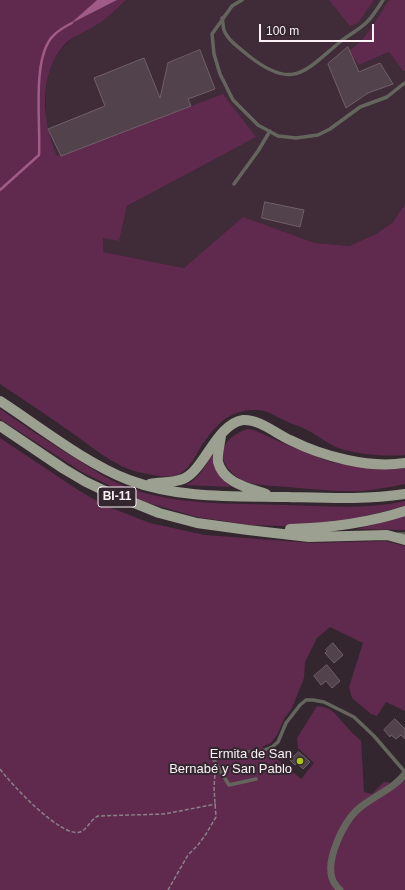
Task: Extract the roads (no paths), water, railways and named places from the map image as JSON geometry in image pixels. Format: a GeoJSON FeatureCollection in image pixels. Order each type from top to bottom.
{"type":"FeatureCollection","features":[{"type":"Feature","properties":{"kind":"main road","name":"BI-11"},"geometry":{"type":"LineString","coordinates":[[0,401],[95,464],[128,480],[156,488],[192,494],[235,497],[364,498],[405,494]]}},
{"type":"Feature","properties":{"kind":"main road"},"geometry":{"type":"LineString","coordinates":[[143,484],[170,482],[183,479],[191,474],[221,434],[242,420],[260,423],[291,440],[333,456],[360,462],[388,464],[405,463]]}},
{"type":"Feature","properties":{"kind":"main road","name":"BI-11"},"geometry":{"type":"LineString","coordinates":[[0,426],[86,482],[158,513],[197,523],[248,530],[311,529],[340,526],[405,511]]}},
{"type":"Feature","properties":{"kind":"main road"},"geometry":{"type":"LineString","coordinates":[[221,434],[218,461],[222,470],[230,479],[242,487],[278,497]]}},
{"type":"Feature","properties":{"kind":"main road"},"geometry":{"type":"LineString","coordinates":[[248,530],[309,537],[387,535],[405,540]]}},
{"type":"Feature","properties":{"kind":"street"},"geometry":{"type":"LineString","coordinates":[[340,890],[332,880],[330,870],[332,858],[347,823],[356,811],[396,785],[405,773]]}},
{"type":"Feature","properties":{"kind":"lane"},"geometry":{"type":"LineString","coordinates":[[242,0],[232,6],[212,34],[214,54],[220,74],[233,100],[258,125],[278,136],[296,138],[318,135],[330,129],[360,107],[387,97],[405,83]]}},
{"type":"Feature","properties":{"kind":"lane"},"geometry":{"type":"LineString","coordinates":[[222,18],[224,30],[235,44],[261,66],[280,74],[295,75],[306,71],[317,63],[340,42],[366,23],[383,0]]}},
{"type":"Feature","properties":{"kind":"lane"},"geometry":{"type":"LineString","coordinates":[[234,184],[258,151],[270,131]]}},
{"type":"Feature","properties":{"kind":"lane"},"geometry":{"type":"LineString","coordinates":[[387,535],[405,534]]}},
{"type":"Feature","properties":{"kind":"lane"},"geometry":{"type":"LineString","coordinates":[[256,779],[229,785],[216,765],[214,760],[215,755],[219,753],[262,751],[272,747],[278,742],[286,723],[300,704],[306,700],[324,702],[354,717],[374,736],[405,773]]}},
{"type":"Feature","properties":{"kind":"waterway"},"geometry":{"type":"LineString","coordinates":[[0,190],[39,155],[39,92],[42,58],[47,45],[54,35],[72,23]]}},
{"type":"Feature","properties":{"kind":"place","name":"Ermita de San Bernabé y San Pablo"},"geometry":{"type":"Point","coordinates":[300,761]}}]}
